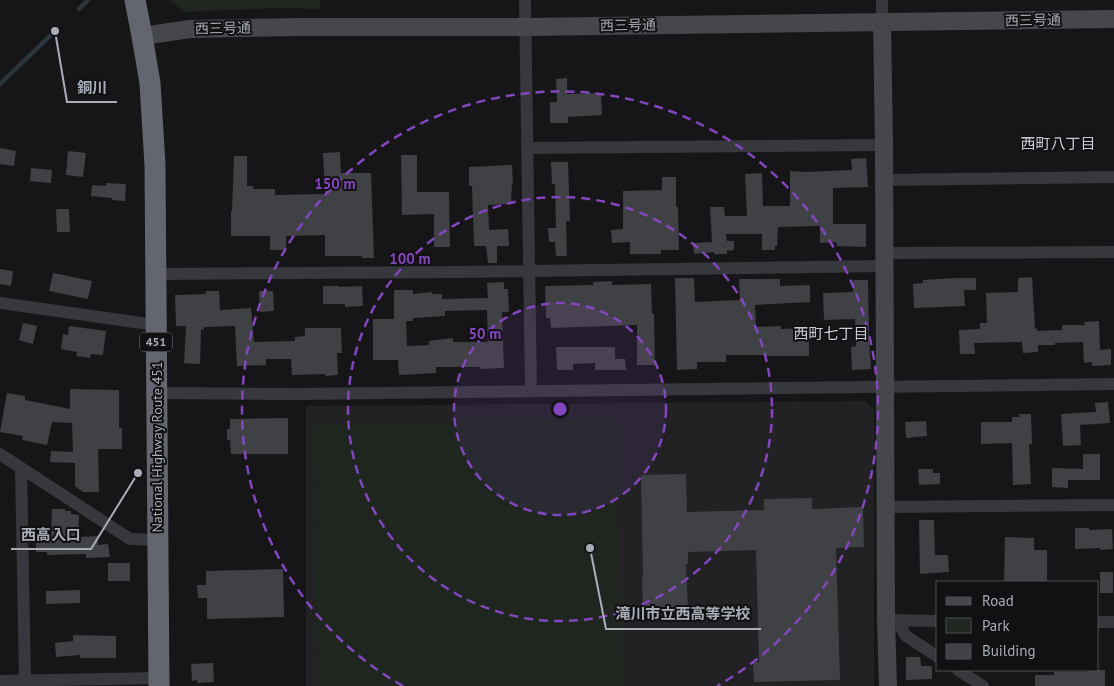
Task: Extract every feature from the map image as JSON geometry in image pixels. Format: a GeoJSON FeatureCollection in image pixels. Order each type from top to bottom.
{"type":"FeatureCollection","features":[{"type":"Feature","properties":{"kind":"highway","name":"National Highway Route 451"},"geometry":{"type":"LineString","coordinates":[[134,0],[150,83],[154,165],[159,682]]}},
{"type":"Feature","properties":{"kind":"street"},"geometry":{"type":"LineString","coordinates":[[525,0],[531,391]]}},
{"type":"Feature","properties":{"kind":"street"},"geometry":{"type":"LineString","coordinates":[[882,0],[885,507],[892,620],[888,686]]}},
{"type":"Feature","properties":{"kind":"street","name":"西三号通"},"geometry":{"type":"LineString","coordinates":[[142,36],[190,29],[526,27],[1114,19]]}},
{"type":"Feature","properties":{"kind":"street"},"geometry":{"type":"LineString","coordinates":[[528,148],[884,145]]}},
{"type":"Feature","properties":{"kind":"street"},"geometry":{"type":"LineString","coordinates":[[884,180],[1114,176]]}},
{"type":"Feature","properties":{"kind":"street"},"geometry":{"type":"LineString","coordinates":[[155,274],[529,271],[1114,252]]}},
{"type":"Feature","properties":{"kind":"street"},"geometry":{"type":"LineString","coordinates":[[0,303],[156,325]]}},
{"type":"Feature","properties":{"kind":"street"},"geometry":{"type":"LineString","coordinates":[[157,393],[531,391],[1114,384]]}},
{"type":"Feature","properties":{"kind":"street"},"geometry":{"type":"LineString","coordinates":[[0,454],[130,539],[158,540]]}},
{"type":"Feature","properties":{"kind":"street"},"geometry":{"type":"LineString","coordinates":[[21,468],[25,681]]}},
{"type":"Feature","properties":{"kind":"street"},"geometry":{"type":"LineString","coordinates":[[885,507],[1114,505]]}},
{"type":"Feature","properties":{"kind":"street"},"geometry":{"type":"LineString","coordinates":[[892,620],[936,621]]}},
{"type":"Feature","properties":{"kind":"street"},"geometry":{"type":"LineString","coordinates":[[892,620],[906,636],[936,656]]}},
{"type":"Feature","properties":{"kind":"street"},"geometry":{"type":"LineString","coordinates":[[1099,622],[1114,622]]}},
{"type":"Feature","properties":{"kind":"street"},"geometry":{"type":"LineString","coordinates":[[960,671],[983,686]]}},
{"type":"Feature","properties":{"kind":"street"},"geometry":{"type":"LineString","coordinates":[[0,681],[159,682]]}},
{"type":"Feature","properties":{"kind":"shaded area"},"geometry":{"type":"Polygon","coordinates":[[[866,401],[874,410],[874,686],[306,686],[306,406],[866,401]]]}},
{"type":"Feature","properties":{"kind":"green space"},"geometry":{"type":"Polygon","coordinates":[[[170,0],[320,0],[321,9],[276,8],[184,12],[170,0]]]}},
{"type":"Feature","properties":{"kind":"green space"},"geometry":{"type":"Polygon","coordinates":[[[616,418],[623,686],[318,686],[311,425],[616,418]]]}},
{"type":"Feature","properties":{"kind":"building"},"geometry":{"type":"Polygon","coordinates":[[[567,78],[567,94],[601,93],[602,115],[568,117],[568,123],[550,123],[550,102],[557,102],[556,79],[567,78]]]}},
{"type":"Feature","properties":{"kind":"building"},"geometry":{"type":"Polygon","coordinates":[[[0,148],[16,151],[14,166],[0,164],[0,148]]]}},
{"type":"Feature","properties":{"kind":"building"},"geometry":{"type":"Polygon","coordinates":[[[68,151],[86,153],[83,177],[66,175],[68,151]]]}},
{"type":"Feature","properties":{"kind":"building"},"geometry":{"type":"Polygon","coordinates":[[[340,152],[341,173],[371,173],[374,258],[362,258],[362,256],[325,256],[325,235],[286,236],[286,250],[270,250],[270,236],[231,236],[234,156],[247,156],[247,186],[253,186],[253,189],[275,189],[275,195],[325,194],[323,153],[340,152]]]}},
{"type":"Feature","properties":{"kind":"building"},"geometry":{"type":"Polygon","coordinates":[[[401,155],[417,155],[417,192],[449,192],[450,247],[434,247],[434,214],[402,215],[401,155]]]}},
{"type":"Feature","properties":{"kind":"building"},"geometry":{"type":"Polygon","coordinates":[[[866,158],[868,187],[833,188],[833,224],[866,224],[866,247],[837,246],[836,242],[820,243],[820,226],[778,227],[775,250],[762,250],[762,234],[726,234],[727,241],[734,241],[734,250],[727,251],[727,254],[714,254],[714,252],[694,254],[693,243],[712,242],[710,207],[724,207],[725,216],[747,216],[745,174],[762,173],[763,206],[790,206],[790,171],[852,170],[851,159],[866,158]]]}},
{"type":"Feature","properties":{"kind":"building"},"geometry":{"type":"Polygon","coordinates":[[[551,162],[568,162],[570,221],[566,221],[567,256],[556,256],[555,242],[549,242],[548,228],[556,228],[555,184],[552,184],[551,162]]]}},
{"type":"Feature","properties":{"kind":"building"},"geometry":{"type":"Polygon","coordinates":[[[512,165],[511,204],[488,205],[489,230],[508,229],[509,246],[497,246],[497,263],[488,263],[486,246],[474,246],[472,186],[469,186],[469,167],[512,165]]]}},
{"type":"Feature","properties":{"kind":"building"},"geometry":{"type":"Polygon","coordinates":[[[31,168],[52,170],[51,183],[30,181],[31,168]]]}},
{"type":"Feature","properties":{"kind":"building"},"geometry":{"type":"Polygon","coordinates":[[[662,177],[676,177],[679,250],[661,250],[661,254],[630,254],[630,242],[612,243],[611,230],[623,229],[623,191],[662,190],[662,177]]]}},
{"type":"Feature","properties":{"kind":"building"},"geometry":{"type":"Polygon","coordinates":[[[106,183],[126,184],[125,201],[91,196],[92,185],[106,186],[106,183]]]}},
{"type":"Feature","properties":{"kind":"building"},"geometry":{"type":"Polygon","coordinates":[[[56,209],[69,209],[70,232],[57,232],[56,209]]]}},
{"type":"Feature","properties":{"kind":"building"},"geometry":{"type":"Polygon","coordinates":[[[0,269],[13,271],[11,286],[0,284],[0,269]]]}},
{"type":"Feature","properties":{"kind":"building"},"geometry":{"type":"Polygon","coordinates":[[[53,273],[92,281],[88,299],[49,291],[53,273]]]}},
{"type":"Feature","properties":{"kind":"building"},"geometry":{"type":"Polygon","coordinates":[[[1032,277],[1035,329],[1037,328],[1037,331],[1062,330],[1062,325],[1085,325],[1084,322],[1099,321],[1100,350],[1111,349],[1111,365],[1092,366],[1092,362],[1084,363],[1083,342],[1038,345],[1038,352],[1023,353],[1022,342],[974,343],[975,354],[960,354],[959,330],[980,329],[980,323],[987,323],[986,293],[1018,292],[1018,278],[1032,277]]]}},
{"type":"Feature","properties":{"kind":"building"},"geometry":{"type":"Polygon","coordinates":[[[675,278],[694,278],[695,302],[740,300],[739,279],[780,279],[780,286],[810,285],[810,302],[755,305],[756,327],[781,326],[781,329],[809,328],[809,356],[726,355],[726,362],[697,362],[697,369],[677,370],[675,278]]]}},
{"type":"Feature","properties":{"kind":"building"},"geometry":{"type":"Polygon","coordinates":[[[976,278],[976,290],[964,290],[965,306],[914,308],[913,284],[923,283],[923,280],[976,278]]]}},
{"type":"Feature","properties":{"kind":"building"},"geometry":{"type":"Polygon","coordinates":[[[853,280],[868,280],[871,369],[852,370],[851,347],[856,346],[855,319],[824,320],[823,293],[853,292],[853,280]]]}},
{"type":"Feature","properties":{"kind":"building"},"geometry":{"type":"Polygon","coordinates":[[[612,281],[612,285],[651,284],[652,314],[654,314],[655,365],[637,365],[637,325],[551,328],[550,318],[546,318],[545,286],[593,285],[593,282],[612,281]]]}},
{"type":"Feature","properties":{"kind":"building"},"geometry":{"type":"Polygon","coordinates":[[[504,282],[504,289],[508,289],[509,312],[502,312],[504,368],[436,367],[436,373],[399,375],[398,360],[373,360],[373,319],[394,319],[394,290],[413,290],[413,294],[432,292],[432,294],[442,294],[442,299],[488,298],[487,283],[504,282]],[[487,310],[445,311],[445,316],[413,318],[413,321],[406,321],[407,346],[429,345],[429,341],[453,338],[453,342],[488,342],[487,310]]]}},
{"type":"Feature","properties":{"kind":"building"},"geometry":{"type":"Polygon","coordinates":[[[323,286],[362,286],[363,306],[345,307],[345,304],[323,304],[323,286]]]}},
{"type":"Feature","properties":{"kind":"building"},"geometry":{"type":"Polygon","coordinates":[[[206,291],[219,291],[220,310],[251,308],[254,342],[295,341],[295,337],[305,336],[305,328],[341,328],[342,353],[337,353],[338,375],[292,375],[291,359],[266,359],[266,365],[237,366],[235,326],[204,327],[201,330],[200,364],[184,363],[186,326],[176,326],[175,295],[206,294],[206,291]]]}},
{"type":"Feature","properties":{"kind":"building"},"geometry":{"type":"Polygon","coordinates":[[[259,291],[273,291],[274,311],[260,312],[259,291]]]}},
{"type":"Feature","properties":{"kind":"building"},"geometry":{"type":"Polygon","coordinates":[[[23,323],[37,326],[33,344],[19,340],[23,323]]]}},
{"type":"Feature","properties":{"kind":"building"},"geometry":{"type":"Polygon","coordinates":[[[69,326],[106,331],[103,355],[91,354],[90,358],[76,356],[77,352],[61,349],[63,334],[68,335],[69,326]]]}},
{"type":"Feature","properties":{"kind":"building"},"geometry":{"type":"Polygon","coordinates":[[[556,347],[615,347],[615,359],[625,359],[626,370],[595,370],[595,363],[573,364],[573,370],[557,370],[556,347]]]}},
{"type":"Feature","properties":{"kind":"building"},"geometry":{"type":"Polygon","coordinates":[[[70,389],[119,390],[119,428],[122,428],[122,449],[98,449],[99,492],[83,492],[75,486],[75,463],[50,462],[51,451],[73,452],[72,423],[52,422],[47,445],[22,440],[23,436],[0,432],[7,393],[25,396],[25,400],[70,409],[70,389]]]}},
{"type":"Feature","properties":{"kind":"building"},"geometry":{"type":"Polygon","coordinates":[[[1108,402],[1110,423],[1080,425],[1081,445],[1063,446],[1061,414],[1096,412],[1095,403],[1108,402]]]}},
{"type":"Feature","properties":{"kind":"building"},"geometry":{"type":"Polygon","coordinates":[[[1019,414],[1031,414],[1032,444],[1029,444],[1031,484],[1013,485],[1012,443],[981,444],[981,422],[1012,422],[1012,417],[1020,417],[1019,414]]]}},
{"type":"Feature","properties":{"kind":"building"},"geometry":{"type":"Polygon","coordinates":[[[288,418],[288,454],[231,454],[230,440],[227,440],[227,429],[230,429],[230,419],[288,418]]]}},
{"type":"Feature","properties":{"kind":"building"},"geometry":{"type":"Polygon","coordinates":[[[926,421],[927,436],[906,438],[905,422],[926,421]]]}},
{"type":"Feature","properties":{"kind":"building"},"geometry":{"type":"Polygon","coordinates":[[[1083,454],[1100,454],[1100,480],[1068,480],[1068,488],[1052,487],[1052,468],[1083,469],[1083,454]]]}},
{"type":"Feature","properties":{"kind":"building"},"geometry":{"type":"Polygon","coordinates":[[[918,469],[933,469],[933,473],[940,473],[940,484],[919,485],[918,469]]]}},
{"type":"Feature","properties":{"kind":"building"},"geometry":{"type":"Polygon","coordinates":[[[686,474],[687,512],[764,510],[764,499],[812,498],[812,509],[863,507],[864,547],[836,548],[840,680],[754,682],[753,662],[759,662],[756,550],[688,552],[688,564],[686,564],[688,611],[643,613],[641,475],[686,474]]]}},
{"type":"Feature","properties":{"kind":"building"},"geometry":{"type":"Polygon","coordinates":[[[52,509],[65,509],[65,511],[71,511],[71,514],[79,515],[78,537],[98,536],[98,545],[108,544],[110,557],[86,558],[86,554],[47,555],[47,552],[36,552],[36,538],[51,538],[52,509]]]}},
{"type":"Feature","properties":{"kind":"building"},"geometry":{"type":"Polygon","coordinates":[[[919,520],[934,520],[935,555],[948,555],[949,572],[920,574],[919,520]]]}},
{"type":"Feature","properties":{"kind":"building"},"geometry":{"type":"Polygon","coordinates":[[[1075,528],[1089,528],[1089,530],[1112,529],[1113,549],[1075,549],[1075,528]]]}},
{"type":"Feature","properties":{"kind":"building"},"geometry":{"type":"Polygon","coordinates":[[[1005,537],[1034,538],[1034,550],[1047,550],[1047,581],[1004,581],[1005,537]]]}},
{"type":"Feature","properties":{"kind":"building"},"geometry":{"type":"Polygon","coordinates":[[[108,563],[130,563],[130,581],[108,581],[108,563]]]}},
{"type":"Feature","properties":{"kind":"building"},"geometry":{"type":"Polygon","coordinates":[[[283,569],[284,617],[207,619],[207,598],[198,598],[197,585],[206,585],[206,571],[283,569]]]}},
{"type":"Feature","properties":{"kind":"building"},"geometry":{"type":"Polygon","coordinates":[[[1100,572],[1113,572],[1113,593],[1100,593],[1100,572]]]}},
{"type":"Feature","properties":{"kind":"building"},"geometry":{"type":"Polygon","coordinates":[[[80,590],[80,603],[46,604],[46,591],[80,590]]]}},
{"type":"Feature","properties":{"kind":"building"},"geometry":{"type":"Polygon","coordinates":[[[73,635],[116,636],[116,658],[80,658],[80,655],[56,657],[55,643],[73,641],[73,635]]]}},
{"type":"Feature","properties":{"kind":"building"},"geometry":{"type":"Polygon","coordinates":[[[906,657],[920,657],[921,666],[932,666],[932,679],[906,680],[906,657]]]}},
{"type":"Feature","properties":{"kind":"building"},"geometry":{"type":"Polygon","coordinates":[[[213,663],[214,682],[197,683],[197,680],[192,681],[191,664],[213,663]]]}},
{"type":"Feature","properties":{"kind":"building"},"geometry":{"type":"Polygon","coordinates":[[[1105,670],[1105,686],[1035,686],[1035,675],[1054,675],[1054,672],[1105,670]]]}},
{"type":"Feature","properties":{"kind":"waterway"},"geometry":{"type":"LineString","coordinates":[[79,9],[88,0]]}},
{"type":"Feature","properties":{"kind":"waterway"},"geometry":{"type":"LineString","coordinates":[[0,84],[55,31]]}},
{"type":"Feature","properties":{"kind":"place","name":"銅川"},"geometry":{"type":"Point","coordinates":[55,31]}},
{"type":"Feature","properties":{"kind":"place","name":"西高入口"},"geometry":{"type":"Point","coordinates":[138,473]}},
{"type":"Feature","properties":{"kind":"place","name":"滝川市立西高等学校"},"geometry":{"type":"Point","coordinates":[590,548]}},
{"type":"Feature","properties":{"kind":"district","name":"西町八丁目"},"geometry":{"type":"Point","coordinates":[1058,144]}},
{"type":"Feature","properties":{"kind":"district","name":"西町七丁目"},"geometry":{"type":"Point","coordinates":[831,334]}}]}
